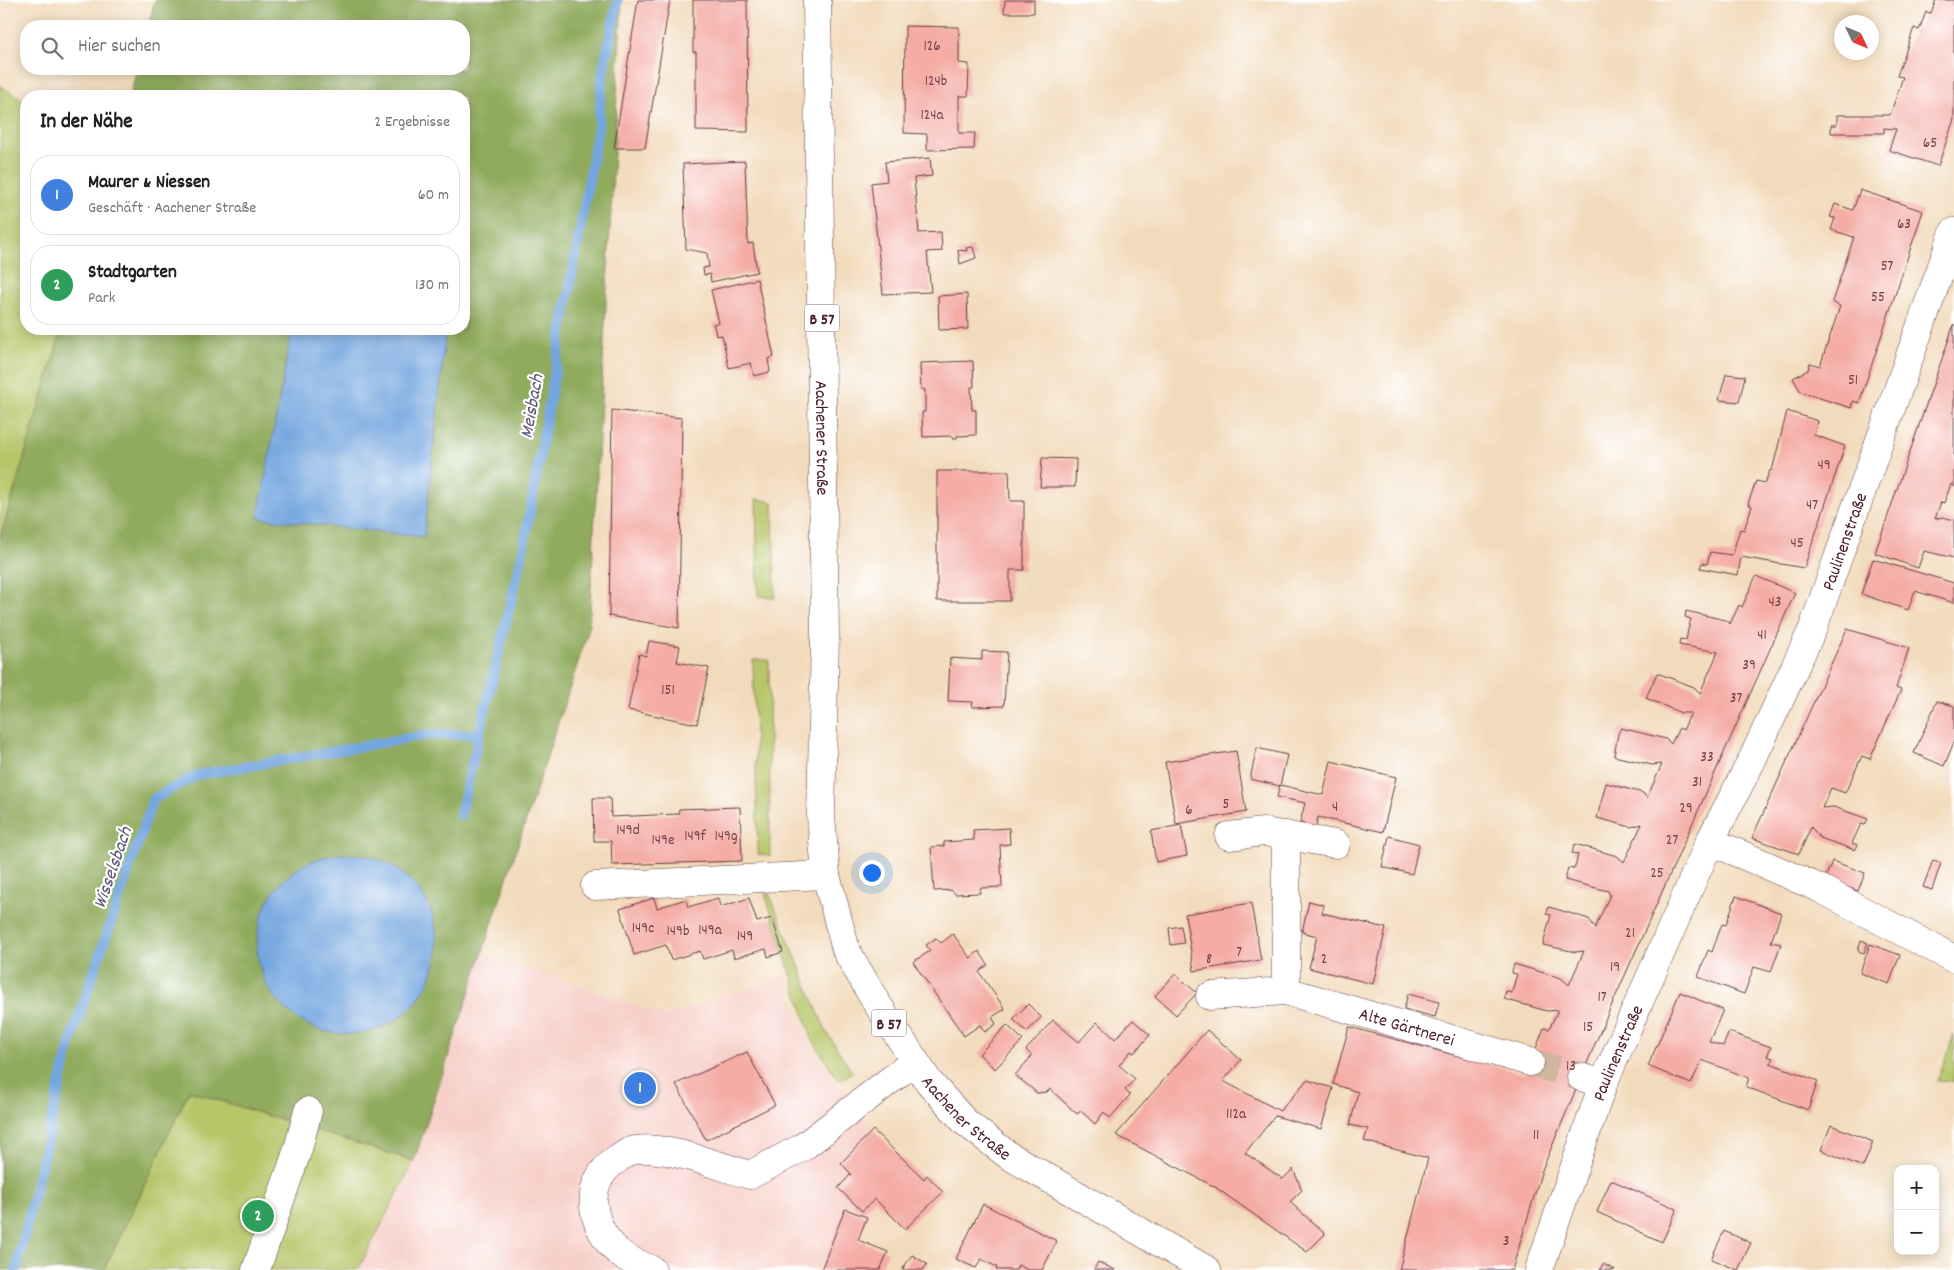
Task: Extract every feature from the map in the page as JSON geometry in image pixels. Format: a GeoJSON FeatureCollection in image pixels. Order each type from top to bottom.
{"type":"FeatureCollection","features":[{"type":"Feature","properties":{"kind":"street","name":"Aachener Straße"},"geometry":{"type":"LineString","coordinates":[[817,0],[825,636],[821,816],[826,875],[846,950],[876,1002],[915,1061],[930,1082],[965,1122],[1008,1155],[1207,1270]]}},
{"type":"Feature","properties":{"kind":"street","name":"Paulinenstraße"},"geometry":{"type":"LineString","coordinates":[[1539,1270],[1592,1081],[1752,760],[1813,628],[1954,232]]}},
{"type":"Feature","properties":{"kind":"street"},"geometry":{"type":"LineString","coordinates":[[1229,836],[1264,832],[1336,844]]}},
{"type":"Feature","properties":{"kind":"street"},"geometry":{"type":"LineString","coordinates":[[1286,835],[1286,991]]}},
{"type":"Feature","properties":{"kind":"street"},"geometry":{"type":"LineString","coordinates":[[1710,841],[1819,888],[1954,959]]}},
{"type":"Feature","properties":{"kind":"street"},"geometry":{"type":"LineString","coordinates":[[595,886],[826,875]]}},
{"type":"Feature","properties":{"kind":"street","name":"Alte Gärtnerei"},"geometry":{"type":"LineString","coordinates":[[1210,996],[1286,991],[1530,1062]]}},
{"type":"Feature","properties":{"kind":"street"},"geometry":{"type":"LineString","coordinates":[[652,1270],[620,1254],[607,1240],[598,1225],[593,1197],[598,1177],[611,1163],[631,1151],[658,1149],[750,1175],[802,1146],[915,1061]]}},
{"type":"Feature","properties":{"kind":"street"},"geometry":{"type":"LineString","coordinates":[[256,1270],[298,1149],[308,1111]]}},
{"type":"Feature","properties":{"kind":"shaded area"},"geometry":{"type":"Polygon","coordinates":[[[483,953],[666,1016],[784,977],[809,1045],[873,1130],[909,1165],[875,1199],[845,1270],[358,1270],[414,1161],[483,953]]]}},
{"type":"Feature","properties":{"kind":"green space"},"geometry":{"type":"Polygon","coordinates":[[[155,0],[622,0],[589,629],[414,1161],[189,1091],[104,1270],[0,1270],[0,539],[60,335],[470,335],[470,90],[132,90],[135,75],[470,75],[470,20],[150,20],[155,0]]]}},
{"type":"Feature","properties":{"kind":"green space"},"geometry":{"type":"Polygon","coordinates":[[[0,86],[20,98],[20,335],[60,335],[0,539],[0,86]]]}},
{"type":"Feature","properties":{"kind":"green space"},"geometry":{"type":"Polygon","coordinates":[[[756,499],[773,502],[775,598],[758,596],[756,499]]]}},
{"type":"Feature","properties":{"kind":"green space"},"geometry":{"type":"Polygon","coordinates":[[[753,660],[769,660],[770,856],[758,854],[753,660]]]}},
{"type":"Feature","properties":{"kind":"green space"},"geometry":{"type":"Polygon","coordinates":[[[769,893],[826,1031],[852,1072],[839,1081],[812,1039],[765,894],[769,893]]]}},
{"type":"Feature","properties":{"kind":"green space"},"geometry":{"type":"Polygon","coordinates":[[[1954,1035],[1954,1082],[1937,1081],[1954,1035]]]}},
{"type":"Feature","properties":{"kind":"green space"},"geometry":{"type":"Polygon","coordinates":[[[189,1091],[414,1161],[358,1270],[104,1270],[189,1091]]]}},
{"type":"Feature","properties":{"kind":"water"},"geometry":{"type":"Polygon","coordinates":[[[291,335],[445,335],[424,537],[258,518],[291,335]]]}},
{"type":"Feature","properties":{"kind":"water"},"geometry":{"type":"Polygon","coordinates":[[[347,854],[381,861],[404,875],[416,887],[426,902],[433,918],[437,944],[430,978],[416,1001],[404,1013],[389,1023],[373,1030],[347,1034],[313,1027],[290,1013],[278,1001],[268,986],[261,970],[257,944],[264,910],[278,887],[290,875],[305,865],[321,858],[347,854]]]}},
{"type":"Feature","properties":{"kind":"building"},"geometry":{"type":"Polygon","coordinates":[[[638,0],[670,0],[645,148],[614,148],[638,0]]]}},
{"type":"Feature","properties":{"kind":"building"},"geometry":{"type":"Polygon","coordinates":[[[693,0],[747,0],[748,132],[696,131],[696,52],[693,52],[693,0]]]}},
{"type":"Feature","properties":{"kind":"building"},"geometry":{"type":"Polygon","coordinates":[[[1005,0],[1034,0],[1034,13],[1004,13],[1005,0]]]}},
{"type":"Feature","properties":{"kind":"building"},"geometry":{"type":"Polygon","coordinates":[[[1936,0],[1954,0],[1954,119],[1938,166],[1889,150],[1896,129],[1884,128],[1884,133],[1831,133],[1831,125],[1837,125],[1837,115],[1890,115],[1903,77],[1897,76],[1914,28],[1919,30],[1926,12],[1931,13],[1936,0]]]}},
{"type":"Feature","properties":{"kind":"building"},"geometry":{"type":"Polygon","coordinates":[[[905,26],[959,27],[959,63],[969,64],[968,96],[959,96],[959,133],[975,133],[974,149],[927,150],[927,134],[904,133],[905,26]]]}},
{"type":"Feature","properties":{"kind":"building"},"geometry":{"type":"Polygon","coordinates":[[[930,158],[932,176],[914,178],[919,233],[941,232],[942,251],[927,252],[931,292],[883,294],[871,183],[887,181],[885,162],[930,158]]]}},
{"type":"Feature","properties":{"kind":"building"},"geometry":{"type":"Polygon","coordinates":[[[745,161],[748,244],[753,243],[757,272],[711,282],[710,274],[704,275],[703,268],[709,267],[707,253],[686,249],[683,164],[745,161]]]}},
{"type":"Feature","properties":{"kind":"building"},"geometry":{"type":"Polygon","coordinates":[[[1860,190],[1923,211],[1859,403],[1853,401],[1851,408],[1801,392],[1793,378],[1808,370],[1810,363],[1820,366],[1840,306],[1832,302],[1854,237],[1831,230],[1835,218],[1830,217],[1835,204],[1853,210],[1860,190]]]}},
{"type":"Feature","properties":{"kind":"building"},"geometry":{"type":"Polygon","coordinates":[[[973,247],[976,258],[960,264],[958,250],[967,251],[966,248],[973,247]]]}},
{"type":"Feature","properties":{"kind":"building"},"geometry":{"type":"Polygon","coordinates":[[[757,279],[774,357],[768,359],[770,372],[754,376],[751,363],[729,368],[722,335],[716,336],[713,324],[719,323],[711,290],[757,279]]]}},
{"type":"Feature","properties":{"kind":"building"},"geometry":{"type":"Polygon","coordinates":[[[967,294],[968,329],[939,330],[938,296],[967,294]]]}},
{"type":"Feature","properties":{"kind":"building"},"geometry":{"type":"Polygon","coordinates":[[[1954,324],[1954,487],[1951,484],[1944,503],[1941,502],[1935,519],[1943,517],[1954,520],[1954,558],[1924,551],[1918,568],[1875,553],[1954,324]]]}},
{"type":"Feature","properties":{"kind":"building"},"geometry":{"type":"Polygon","coordinates":[[[973,361],[974,387],[971,387],[972,410],[976,410],[976,435],[957,436],[957,438],[953,438],[953,436],[923,437],[922,412],[925,412],[925,390],[921,389],[920,363],[973,361]]]}},
{"type":"Feature","properties":{"kind":"building"},"geometry":{"type":"Polygon","coordinates":[[[1726,374],[1745,376],[1739,402],[1719,400],[1726,374]]]}},
{"type":"Feature","properties":{"kind":"building"},"geometry":{"type":"Polygon","coordinates":[[[612,410],[682,418],[679,628],[609,616],[612,410]]]}},
{"type":"Feature","properties":{"kind":"building"},"geometry":{"type":"Polygon","coordinates":[[[1787,411],[1818,421],[1814,435],[1845,446],[1804,568],[1741,557],[1738,575],[1700,568],[1702,563],[1707,564],[1710,552],[1732,555],[1740,529],[1744,530],[1752,506],[1748,504],[1756,481],[1765,483],[1770,470],[1772,471],[1787,411]]]}},
{"type":"Feature","properties":{"kind":"building"},"geometry":{"type":"Polygon","coordinates":[[[1042,458],[1076,459],[1075,487],[1040,487],[1042,458]]]}},
{"type":"Feature","properties":{"kind":"building"},"geometry":{"type":"Polygon","coordinates":[[[937,471],[1009,471],[1010,501],[1024,501],[1024,570],[1010,570],[1010,601],[937,601],[937,471]]]}},
{"type":"Feature","properties":{"kind":"building"},"geometry":{"type":"Polygon","coordinates":[[[1873,559],[1954,583],[1954,603],[1915,591],[1908,610],[1861,594],[1873,559]]]}},
{"type":"Feature","properties":{"kind":"building"},"geometry":{"type":"Polygon","coordinates":[[[1756,576],[1795,593],[1606,1018],[1542,1170],[1512,1270],[1399,1270],[1428,1158],[1364,1141],[1368,1129],[1350,1125],[1358,1092],[1333,1084],[1349,1027],[1526,1074],[1544,1028],[1549,1029],[1558,1010],[1547,1011],[1504,999],[1506,991],[1512,993],[1517,974],[1512,973],[1514,964],[1561,978],[1569,985],[1584,951],[1576,952],[1543,945],[1551,915],[1546,914],[1549,907],[1589,919],[1595,928],[1610,895],[1608,891],[1565,880],[1568,868],[1574,869],[1576,864],[1578,854],[1572,853],[1575,844],[1617,856],[1624,862],[1642,824],[1631,827],[1597,818],[1606,783],[1643,793],[1647,798],[1662,764],[1652,765],[1614,756],[1618,734],[1621,728],[1666,739],[1671,744],[1679,728],[1683,730],[1691,713],[1681,713],[1646,698],[1657,673],[1694,687],[1700,693],[1718,652],[1679,645],[1680,639],[1686,640],[1691,619],[1685,617],[1686,611],[1725,620],[1730,624],[1739,605],[1742,607],[1756,576]]]}},
{"type":"Feature","properties":{"kind":"building"},"geometry":{"type":"Polygon","coordinates":[[[1847,629],[1909,648],[1896,688],[1901,690],[1870,759],[1862,756],[1845,793],[1831,788],[1822,808],[1834,807],[1868,819],[1865,825],[1861,824],[1852,843],[1858,845],[1855,850],[1820,838],[1811,827],[1799,854],[1752,838],[1847,629]]]}},
{"type":"Feature","properties":{"kind":"building"},"geometry":{"type":"Polygon","coordinates":[[[649,641],[680,646],[677,662],[709,668],[697,724],[628,710],[639,654],[646,656],[649,641]]]}},
{"type":"Feature","properties":{"kind":"building"},"geometry":{"type":"Polygon","coordinates":[[[982,651],[1007,652],[1004,706],[972,707],[973,702],[948,701],[950,658],[982,660],[982,651]]]}},
{"type":"Feature","properties":{"kind":"building"},"geometry":{"type":"Polygon","coordinates":[[[1937,701],[1954,706],[1954,742],[1944,766],[1914,753],[1937,701]]]}},
{"type":"Feature","properties":{"kind":"building"},"geometry":{"type":"Polygon","coordinates":[[[1257,748],[1287,755],[1280,786],[1250,779],[1257,748]]]}},
{"type":"Feature","properties":{"kind":"building"},"geometry":{"type":"Polygon","coordinates":[[[1236,751],[1246,812],[1176,824],[1165,762],[1236,751]]]}},
{"type":"Feature","properties":{"kind":"building"},"geometry":{"type":"Polygon","coordinates":[[[1331,761],[1396,777],[1383,832],[1318,817],[1316,827],[1300,823],[1305,803],[1277,797],[1280,785],[1323,795],[1331,761]]]}},
{"type":"Feature","properties":{"kind":"building"},"geometry":{"type":"Polygon","coordinates":[[[593,798],[610,798],[611,817],[678,814],[679,809],[740,807],[742,861],[612,865],[611,841],[594,841],[593,798]]]}},
{"type":"Feature","properties":{"kind":"building"},"geometry":{"type":"Polygon","coordinates":[[[1181,825],[1187,856],[1156,862],[1151,831],[1181,825]]]}},
{"type":"Feature","properties":{"kind":"building"},"geometry":{"type":"Polygon","coordinates":[[[1009,828],[1010,844],[1000,845],[1002,887],[980,888],[980,893],[955,894],[951,890],[934,891],[931,847],[944,846],[944,842],[974,840],[973,830],[1009,828]]]}},
{"type":"Feature","properties":{"kind":"building"},"geometry":{"type":"Polygon","coordinates":[[[1389,836],[1419,844],[1412,874],[1382,867],[1389,836]]]}},
{"type":"Feature","properties":{"kind":"building"},"geometry":{"type":"Polygon","coordinates":[[[1933,860],[1941,863],[1932,890],[1923,887],[1933,860]]]}},
{"type":"Feature","properties":{"kind":"building"},"geometry":{"type":"Polygon","coordinates":[[[1832,861],[1865,873],[1858,891],[1825,879],[1832,861]]]}},
{"type":"Feature","properties":{"kind":"building"},"geometry":{"type":"Polygon","coordinates":[[[1736,896],[1781,913],[1771,942],[1781,944],[1771,972],[1754,967],[1744,994],[1698,977],[1708,950],[1712,952],[1722,924],[1726,925],[1736,896]]]}},
{"type":"Feature","properties":{"kind":"building"},"geometry":{"type":"Polygon","coordinates":[[[654,898],[657,908],[686,899],[688,907],[718,898],[720,907],[749,898],[757,922],[772,918],[783,952],[768,957],[766,949],[734,958],[732,950],[703,959],[700,951],[671,960],[666,945],[634,955],[620,909],[654,898]]]}},
{"type":"Feature","properties":{"kind":"building"},"geometry":{"type":"Polygon","coordinates":[[[1309,901],[1324,905],[1322,913],[1386,928],[1373,984],[1309,968],[1317,936],[1302,932],[1309,901]]]}},
{"type":"Feature","properties":{"kind":"building"},"geometry":{"type":"Polygon","coordinates":[[[1251,903],[1261,960],[1194,971],[1185,914],[1251,903]]]}},
{"type":"Feature","properties":{"kind":"building"},"geometry":{"type":"Polygon","coordinates":[[[1181,926],[1184,943],[1171,945],[1169,928],[1181,926]]]}},
{"type":"Feature","properties":{"kind":"building"},"geometry":{"type":"Polygon","coordinates":[[[953,934],[970,958],[979,951],[988,965],[979,972],[1005,1009],[992,1017],[996,1024],[985,1032],[980,1025],[964,1036],[913,962],[930,951],[926,945],[936,938],[941,943],[953,934]]]}},
{"type":"Feature","properties":{"kind":"building"},"geometry":{"type":"Polygon","coordinates":[[[1861,940],[1868,943],[1864,953],[1858,951],[1861,940]]]}},
{"type":"Feature","properties":{"kind":"building"},"geometry":{"type":"Polygon","coordinates":[[[1870,944],[1900,955],[1889,984],[1860,973],[1870,944]]]}},
{"type":"Feature","properties":{"kind":"building"},"geometry":{"type":"Polygon","coordinates":[[[1175,974],[1197,993],[1176,1015],[1155,996],[1175,974]]]}},
{"type":"Feature","properties":{"kind":"building"},"geometry":{"type":"Polygon","coordinates":[[[1680,992],[1723,1010],[1709,1042],[1723,1046],[1729,1032],[1771,1047],[1767,1056],[1773,1058],[1770,1063],[1818,1081],[1808,1110],[1746,1087],[1749,1078],[1702,1060],[1691,1084],[1648,1066],[1680,992]]]}},
{"type":"Feature","properties":{"kind":"building"},"geometry":{"type":"Polygon","coordinates":[[[1408,994],[1439,1002],[1435,1017],[1404,1009],[1408,994]]]}},
{"type":"Feature","properties":{"kind":"building"},"geometry":{"type":"Polygon","coordinates":[[[1028,1004],[1041,1017],[1027,1032],[1013,1019],[1028,1004]]]}},
{"type":"Feature","properties":{"kind":"building"},"geometry":{"type":"Polygon","coordinates":[[[1053,1020],[1079,1042],[1097,1022],[1115,1039],[1133,1020],[1150,1035],[1134,1053],[1131,1051],[1119,1065],[1135,1079],[1125,1090],[1130,1095],[1110,1118],[1104,1112],[1095,1124],[1081,1111],[1077,1114],[1050,1089],[1047,1092],[1037,1093],[1015,1075],[1032,1056],[1026,1050],[1053,1020]]]}},
{"type":"Feature","properties":{"kind":"building"},"geometry":{"type":"Polygon","coordinates":[[[1007,1025],[1023,1040],[995,1069],[979,1054],[1007,1025]]]}},
{"type":"Feature","properties":{"kind":"building"},"geometry":{"type":"Polygon","coordinates":[[[1207,1030],[1241,1060],[1223,1081],[1280,1111],[1307,1080],[1333,1088],[1321,1129],[1275,1116],[1245,1153],[1283,1179],[1293,1169],[1302,1190],[1290,1202],[1325,1234],[1307,1252],[1215,1187],[1116,1135],[1207,1030]]]}},
{"type":"Feature","properties":{"kind":"building"},"geometry":{"type":"Polygon","coordinates":[[[747,1052],[775,1105],[706,1140],[676,1084],[747,1052]]]}},
{"type":"Feature","properties":{"kind":"building"},"geometry":{"type":"Polygon","coordinates":[[[1831,1125],[1873,1142],[1863,1167],[1821,1150],[1831,1125]]]}},
{"type":"Feature","properties":{"kind":"building"},"geometry":{"type":"Polygon","coordinates":[[[873,1130],[924,1179],[927,1175],[943,1192],[905,1229],[875,1199],[862,1211],[838,1188],[851,1174],[841,1163],[873,1130]]]}},
{"type":"Feature","properties":{"kind":"building"},"geometry":{"type":"Polygon","coordinates":[[[1611,1180],[1677,1209],[1662,1242],[1597,1212],[1611,1180]]]}},
{"type":"Feature","properties":{"kind":"building"},"geometry":{"type":"Polygon","coordinates":[[[983,1204],[1057,1241],[1042,1270],[1028,1270],[1018,1265],[1016,1270],[996,1270],[997,1267],[981,1259],[976,1268],[956,1259],[983,1204]]]}},
{"type":"Feature","properties":{"kind":"building"},"geometry":{"type":"Polygon","coordinates":[[[845,1209],[867,1217],[858,1240],[888,1252],[880,1270],[821,1270],[845,1209]]]}},
{"type":"Feature","properties":{"kind":"building"},"geometry":{"type":"Polygon","coordinates":[[[1724,1231],[1751,1243],[1738,1270],[1711,1259],[1724,1231]]]}},
{"type":"Feature","properties":{"kind":"building"},"geometry":{"type":"Polygon","coordinates":[[[912,1255],[927,1264],[923,1270],[902,1270],[912,1255]]]}},
{"type":"Feature","properties":{"kind":"building"},"geometry":{"type":"Polygon","coordinates":[[[1098,1262],[1111,1268],[1115,1270],[1094,1270],[1098,1262]]]}},
{"type":"Feature","properties":{"kind":"building"},"geometry":{"type":"Polygon","coordinates":[[[1603,1264],[1615,1270],[1600,1270],[1603,1264]]]}},
{"type":"Feature","properties":{"kind":"waterway","name":"Meisbach"},"geometry":{"type":"LineString","coordinates":[[460,815],[523,551],[598,128],[603,70],[618,0]]}},
{"type":"Feature","properties":{"kind":"waterway","name":"Wisselsbach"},"geometry":{"type":"LineString","coordinates":[[16,1270],[71,1040],[153,799],[197,775],[426,735],[478,734]]}},
{"type":"Feature","properties":{"kind":"tunnel"},"geometry":{"type":"LineString","coordinates":[[1530,1062],[1581,1077]]}},
{"type":"Feature","properties":{"kind":"place","name":"Maurer & Niessen"},"geometry":{"type":"Point","coordinates":[640,1088]}},
{"type":"Feature","properties":{"kind":"place","name":"Stadtgarten"},"geometry":{"type":"Point","coordinates":[258,1216]}}]}
